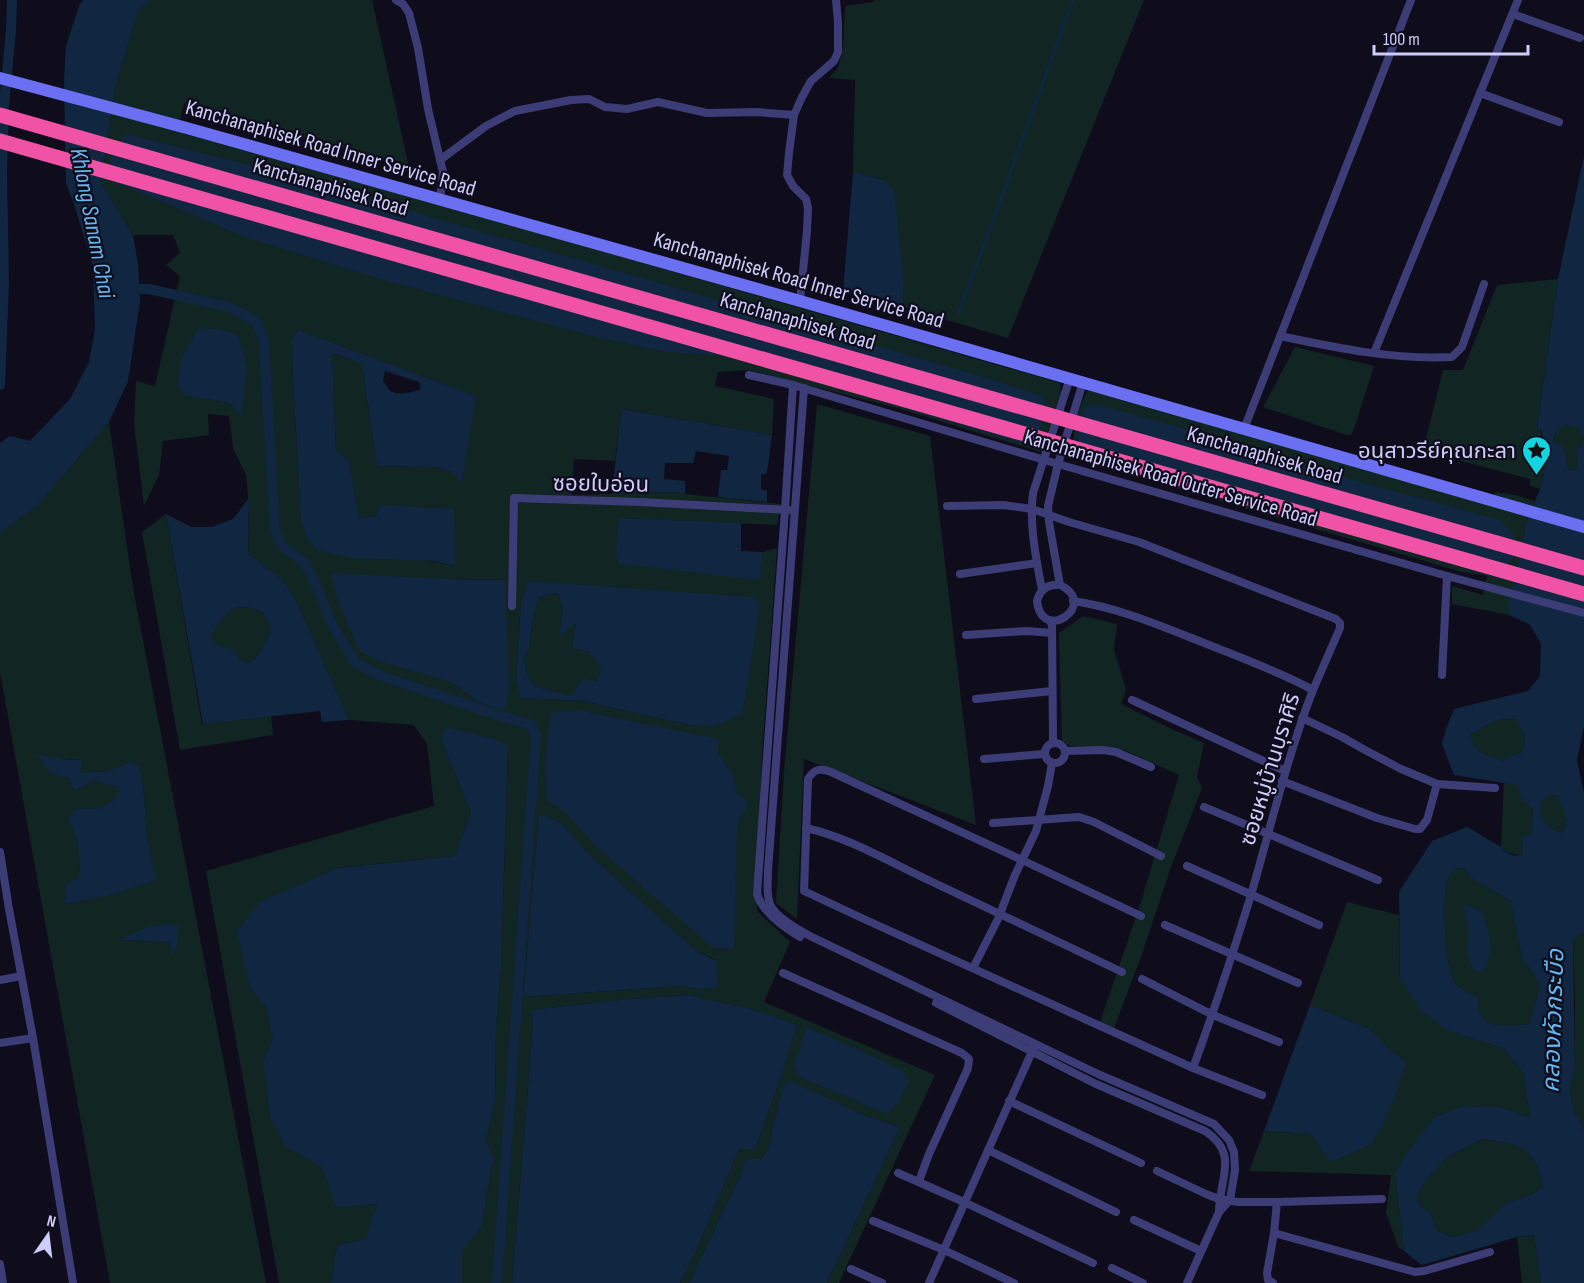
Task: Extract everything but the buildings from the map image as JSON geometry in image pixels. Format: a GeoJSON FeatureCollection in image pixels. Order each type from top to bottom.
{"type":"FeatureCollection","features":[{"type":"Feature","properties":{"kind":"highway","name":"Kanchanaphisek Road"},"geometry":{"type":"LineString","coordinates":[[0,115],[1584,568]]}},
{"type":"Feature","properties":{"kind":"highway","name":"Kanchanaphisek Road"},"geometry":{"type":"LineString","coordinates":[[0,141],[1584,594]]}},
{"type":"Feature","properties":{"kind":"main road","name":"Kanchanaphisek Road Inner Service Road"},"geometry":{"type":"LineString","coordinates":[[0,78],[183,127],[800,301],[1584,527]]}},
{"type":"Feature","properties":{"kind":"street"},"geometry":{"type":"LineString","coordinates":[[396,0],[403,4],[409,13],[418,48],[428,109],[443,176],[440,199]]}},
{"type":"Feature","properties":{"kind":"street"},"geometry":{"type":"LineString","coordinates":[[800,301],[808,215],[806,199],[793,186],[787,175],[789,153],[794,115],[802,97],[811,81],[834,61],[838,52],[839,29],[836,0]]}},
{"type":"Feature","properties":{"kind":"street"},"geometry":{"type":"LineString","coordinates":[[1244,429],[1411,0]]}},
{"type":"Feature","properties":{"kind":"street"},"geometry":{"type":"LineString","coordinates":[[1374,353],[1518,0]]}},
{"type":"Feature","properties":{"kind":"street"},"geometry":{"type":"LineString","coordinates":[[1513,14],[1580,38]]}},
{"type":"Feature","properties":{"kind":"street"},"geometry":{"type":"LineString","coordinates":[[1480,93],[1559,122]]}},
{"type":"Feature","properties":{"kind":"street"},"geometry":{"type":"LineString","coordinates":[[440,160],[486,126],[515,111],[571,100],[589,99],[605,107],[627,109],[658,102],[707,112],[794,115]]}},
{"type":"Feature","properties":{"kind":"street"},"geometry":{"type":"LineString","coordinates":[[1280,336],[1347,350],[1428,358],[1452,357],[1462,347],[1484,284]]}},
{"type":"Feature","properties":{"kind":"street","name":"Kanchanaphisek Road Outer Service Road"},"geometry":{"type":"LineString","coordinates":[[749,375],[804,388],[1058,464],[1584,613]]}},
{"type":"Feature","properties":{"kind":"street"},"geometry":{"type":"LineString","coordinates":[[1042,590],[1037,563],[1032,508],[1033,493],[1070,378]]}},
{"type":"Feature","properties":{"kind":"street"},"geometry":{"type":"LineString","coordinates":[[1060,585],[1048,515],[1049,500],[1083,382]]}},
{"type":"Feature","properties":{"kind":"street"},"geometry":{"type":"LineString","coordinates":[[793,385],[757,884],[759,900],[773,918],[797,935],[1033,1048],[1145,1094],[1219,1128],[1229,1140],[1234,1152],[1235,1170],[1230,1200],[1219,1212],[1187,1283]]}},
{"type":"Feature","properties":{"kind":"street"},"geometry":{"type":"LineString","coordinates":[[804,388],[768,870],[771,907],[778,915],[812,937],[1033,1048],[1096,1084],[1205,1131],[1219,1143],[1225,1156],[1219,1212]]}},
{"type":"Feature","properties":{"kind":"street","name":"ซอยใบอ่อน"},"geometry":{"type":"LineString","coordinates":[[512,606],[514,498],[640,501],[795,509]]}},
{"type":"Feature","properties":{"kind":"street"},"geometry":{"type":"LineString","coordinates":[[947,506],[1003,505],[1032,508],[1048,515],[1139,542],[1336,619],[1340,623],[1340,628],[1313,690]]}},
{"type":"Feature","properties":{"kind":"street"},"geometry":{"type":"LineString","coordinates":[[960,574],[1037,563]]}},
{"type":"Feature","properties":{"kind":"street"},"geometry":{"type":"LineString","coordinates":[[1442,675],[1447,576]]}},
{"type":"Feature","properties":{"kind":"street"},"geometry":{"type":"LineString","coordinates":[[1060,585],[1070,592],[1073,601],[1072,610],[1068,616],[1057,621],[1045,618],[1037,601],[1042,590],[1047,586],[1060,585]]}},
{"type":"Feature","properties":{"kind":"street","name":"ซอยหมู่บ้านบุราศิริ"},"geometry":{"type":"LineString","coordinates":[[1073,601],[1149,621],[1281,674],[1313,690],[1285,771],[1233,954],[1193,1068]]}},
{"type":"Feature","properties":{"kind":"street"},"geometry":{"type":"LineString","coordinates":[[1050,620],[1053,742]]}},
{"type":"Feature","properties":{"kind":"street"},"geometry":{"type":"LineString","coordinates":[[966,635],[1027,631],[1052,633]]}},
{"type":"Feature","properties":{"kind":"street"},"geometry":{"type":"LineString","coordinates":[[774,646],[785,647]]}},
{"type":"Feature","properties":{"kind":"street"},"geometry":{"type":"LineString","coordinates":[[975,699],[1052,691]]}},
{"type":"Feature","properties":{"kind":"street"},"geometry":{"type":"LineString","coordinates":[[1132,700],[1285,771]]}},
{"type":"Feature","properties":{"kind":"street"},"geometry":{"type":"LineString","coordinates":[[1302,718],[1401,769],[1437,784],[1495,788]]}},
{"type":"Feature","properties":{"kind":"street"},"geometry":{"type":"LineString","coordinates":[[1044,754],[1052,763],[1060,762],[1065,751],[1061,745],[1053,742]]}},
{"type":"Feature","properties":{"kind":"street"},"geometry":{"type":"LineString","coordinates":[[1044,754],[1047,746],[1053,742]]}},
{"type":"Feature","properties":{"kind":"street"},"geometry":{"type":"LineString","coordinates":[[1065,751],[1116,752],[1151,767]]}},
{"type":"Feature","properties":{"kind":"street"},"geometry":{"type":"LineString","coordinates":[[984,759],[1044,754]]}},
{"type":"Feature","properties":{"kind":"street"},"geometry":{"type":"LineString","coordinates":[[973,968],[1036,831],[1052,763]]}},
{"type":"Feature","properties":{"kind":"street"},"geometry":{"type":"LineString","coordinates":[[1141,916],[822,769],[816,770],[808,779],[804,891],[1193,1068],[1262,1095]]}},
{"type":"Feature","properties":{"kind":"street"},"geometry":{"type":"LineString","coordinates":[[1282,781],[1377,818],[1415,829],[1420,829],[1427,820],[1437,784]]}},
{"type":"Feature","properties":{"kind":"street"},"geometry":{"type":"LineString","coordinates":[[1204,807],[1378,879]]}},
{"type":"Feature","properties":{"kind":"street"},"geometry":{"type":"LineString","coordinates":[[993,823],[1078,817],[1094,822],[1161,856]]}},
{"type":"Feature","properties":{"kind":"street"},"geometry":{"type":"LineString","coordinates":[[806,828],[854,845],[1122,972]]}},
{"type":"Feature","properties":{"kind":"street"},"geometry":{"type":"LineString","coordinates":[[0,852],[4,910],[21,976],[33,1038],[73,1283]]}},
{"type":"Feature","properties":{"kind":"street"},"geometry":{"type":"LineString","coordinates":[[1187,866],[1319,925]]}},
{"type":"Feature","properties":{"kind":"street"},"geometry":{"type":"LineString","coordinates":[[1165,924],[1298,983]]}},
{"type":"Feature","properties":{"kind":"street"},"geometry":{"type":"LineString","coordinates":[[783,973],[962,1053],[969,1059],[968,1068],[919,1181]]}},
{"type":"Feature","properties":{"kind":"street"},"geometry":{"type":"LineString","coordinates":[[0,980],[21,976]]}},
{"type":"Feature","properties":{"kind":"street"},"geometry":{"type":"LineString","coordinates":[[1142,979],[1213,1015],[1279,1042]]}},
{"type":"Feature","properties":{"kind":"street"},"geometry":{"type":"LineString","coordinates":[[0,1043],[33,1038]]}},
{"type":"Feature","properties":{"kind":"street"},"geometry":{"type":"LineString","coordinates":[[929,1283],[1033,1048]]}},
{"type":"Feature","properties":{"kind":"street"},"geometry":{"type":"LineString","coordinates":[[1141,1104],[1145,1094]]}},
{"type":"Feature","properties":{"kind":"street"},"geometry":{"type":"LineString","coordinates":[[1009,1101],[1141,1163]]}},
{"type":"Feature","properties":{"kind":"street"},"geometry":{"type":"LineString","coordinates":[[1205,1131],[1210,1122]]}},
{"type":"Feature","properties":{"kind":"street"},"geometry":{"type":"LineString","coordinates":[[988,1149],[1116,1212]]}},
{"type":"Feature","properties":{"kind":"street"},"geometry":{"type":"LineString","coordinates":[[1157,1171],[1219,1199],[1277,1202],[1382,1199]]}},
{"type":"Feature","properties":{"kind":"street"},"geometry":{"type":"LineString","coordinates":[[898,1173],[1093,1263]]}},
{"type":"Feature","properties":{"kind":"street"},"geometry":{"type":"LineString","coordinates":[[1273,1283],[1266,1273],[1277,1202]]}},
{"type":"Feature","properties":{"kind":"street"},"geometry":{"type":"LineString","coordinates":[[1134,1220],[1201,1251]]}},
{"type":"Feature","properties":{"kind":"street"},"geometry":{"type":"LineString","coordinates":[[873,1221],[944,1250],[1014,1283]]}},
{"type":"Feature","properties":{"kind":"street"},"geometry":{"type":"LineString","coordinates":[[1274,1233],[1415,1272],[1490,1252]]}},
{"type":"Feature","properties":{"kind":"street"},"geometry":{"type":"LineString","coordinates":[[0,1264],[3,1283]]}},
{"type":"Feature","properties":{"kind":"street"},"geometry":{"type":"LineString","coordinates":[[1112,1268],[1143,1283]]}},
{"type":"Feature","properties":{"kind":"street"},"geometry":{"type":"LineString","coordinates":[[851,1269],[882,1283]]}},
{"type":"Feature","properties":{"kind":"green space"},"geometry":{"type":"Polygon","coordinates":[[[150,0],[372,0],[409,167],[184,103],[180,119],[184,134],[460,210],[1060,383],[1061,392],[1041,452],[897,408],[749,370],[718,372],[715,386],[774,399],[772,435],[621,409],[615,461],[574,459],[572,495],[676,492],[781,504],[777,525],[619,518],[760,579],[763,552],[777,548],[762,756],[757,911],[790,942],[764,1002],[935,1075],[839,1283],[827,1283],[900,1127],[859,1113],[781,1092],[768,1150],[762,1158],[745,1161],[689,1283],[680,1283],[697,1249],[739,1149],[755,1149],[797,1025],[751,1009],[688,995],[531,1010],[533,1025],[512,1283],[462,1283],[462,1250],[482,1227],[494,1159],[486,1140],[495,1102],[508,746],[441,741],[471,812],[455,856],[338,868],[250,988],[267,1009],[274,1039],[263,1061],[286,1147],[322,1166],[336,1208],[377,1204],[365,1239],[337,1245],[331,1283],[279,1283],[206,871],[434,806],[427,744],[414,725],[349,720],[297,602],[282,579],[248,553],[249,507],[246,475],[233,448],[229,416],[208,414],[209,435],[163,441],[159,475],[144,506],[134,424],[136,381],[155,386],[180,276],[166,265],[180,253],[173,235],[133,235],[101,183],[115,88],[138,12],[150,0]],[[200,328],[181,359],[210,399],[230,404],[241,417],[200,328]],[[298,330],[291,341],[301,522],[307,538],[455,566],[379,505],[377,516],[359,518],[349,461],[336,450],[332,353],[362,364],[377,466],[434,467],[452,472],[462,483],[475,396],[298,330]],[[449,579],[451,682],[480,703],[505,710],[505,580],[449,579]],[[528,581],[521,601],[516,682],[520,698],[582,701],[689,725],[741,715],[759,604],[528,581]],[[539,815],[523,997],[682,986],[697,989],[716,960],[695,950],[593,858],[560,822],[539,815]]]}},
{"type":"Feature","properties":{"kind":"green space"},"geometry":{"type":"Polygon","coordinates":[[[874,0],[1144,0],[1008,338],[903,307],[904,283],[884,180],[853,172],[855,80],[829,78],[838,68],[843,48],[845,6],[874,0]]]}},
{"type":"Feature","properties":{"kind":"green space"},"geometry":{"type":"Polygon","coordinates":[[[1558,279],[1537,430],[1540,430],[1548,458],[1540,489],[1530,486],[1530,479],[1423,451],[1443,370],[1463,370],[1497,285],[1558,279]]]}},
{"type":"Feature","properties":{"kind":"green space"},"geometry":{"type":"Polygon","coordinates":[[[1295,347],[1374,366],[1350,436],[1263,407],[1295,347]]]}},
{"type":"Feature","properties":{"kind":"green space"},"geometry":{"type":"Polygon","coordinates":[[[1088,390],[1486,504],[1496,492],[1520,496],[1535,502],[1527,520],[1509,600],[1509,615],[1452,604],[1452,586],[1483,595],[1487,576],[1462,572],[1072,457],[1078,414],[1088,390]]]}},
{"type":"Feature","properties":{"kind":"green space"},"geometry":{"type":"Polygon","coordinates":[[[817,404],[930,436],[976,825],[804,759],[797,919],[776,903],[784,772],[817,404]]]}},
{"type":"Feature","properties":{"kind":"green space"},"geometry":{"type":"Polygon","coordinates":[[[109,422],[133,588],[266,1283],[110,1283],[0,672],[0,533],[37,506],[109,422]],[[37,753],[49,773],[68,778],[74,791],[93,781],[120,787],[117,799],[101,808],[76,810],[74,828],[80,851],[79,876],[66,885],[133,887],[155,880],[147,836],[140,767],[130,761],[106,771],[79,772],[82,759],[58,760],[37,753]],[[178,927],[121,940],[169,942],[172,955],[178,927]]]}},
{"type":"Feature","properties":{"kind":"green space"},"geometry":{"type":"Polygon","coordinates":[[[1566,425],[1578,426],[1584,438],[1583,443],[1576,450],[1578,468],[1570,471],[1567,468],[1565,453],[1553,442],[1556,432],[1566,425]]]}},
{"type":"Feature","properties":{"kind":"green space"},"geometry":{"type":"Polygon","coordinates":[[[166,514],[202,724],[271,716],[273,735],[180,750],[142,532],[166,514]]]}},
{"type":"Feature","properties":{"kind":"green space"},"geometry":{"type":"Polygon","coordinates":[[[558,593],[563,611],[560,635],[576,622],[572,648],[588,652],[601,667],[597,683],[572,696],[534,686],[526,673],[524,657],[529,648],[539,598],[558,593]]]}},
{"type":"Feature","properties":{"kind":"green space"},"geometry":{"type":"Polygon","coordinates":[[[248,607],[263,613],[271,628],[263,648],[249,663],[239,659],[232,650],[216,645],[211,636],[221,620],[233,608],[248,607]]]}},
{"type":"Feature","properties":{"kind":"green space"},"geometry":{"type":"Polygon","coordinates":[[[1083,616],[1117,624],[1114,650],[1126,689],[1121,704],[1204,743],[1197,777],[1202,788],[1171,867],[1114,1028],[1100,1022],[1140,905],[1179,775],[1124,750],[1070,746],[1062,740],[1059,633],[1083,616]]]}},
{"type":"Feature","properties":{"kind":"green space"},"geometry":{"type":"Polygon","coordinates":[[[1518,719],[1525,738],[1522,753],[1509,756],[1504,761],[1481,753],[1473,745],[1472,733],[1497,720],[1518,719]]]}},
{"type":"Feature","properties":{"kind":"green space"},"geometry":{"type":"Polygon","coordinates":[[[1504,782],[1517,784],[1521,799],[1533,809],[1531,833],[1522,838],[1523,854],[1511,854],[1501,847],[1504,782]]]}},
{"type":"Feature","properties":{"kind":"green space"},"geometry":{"type":"Polygon","coordinates":[[[1557,795],[1567,820],[1563,833],[1548,826],[1542,815],[1541,803],[1547,796],[1557,795]]]}},
{"type":"Feature","properties":{"kind":"green space"},"geometry":{"type":"Polygon","coordinates":[[[1463,868],[1472,879],[1511,901],[1522,960],[1532,971],[1540,986],[1529,1024],[1501,1026],[1488,1022],[1479,1012],[1478,997],[1460,988],[1452,976],[1445,934],[1445,890],[1453,869],[1463,868]]]}},
{"type":"Feature","properties":{"kind":"green space"},"geometry":{"type":"Polygon","coordinates":[[[1347,902],[1399,915],[1400,979],[1446,1030],[1503,1048],[1523,1072],[1530,1118],[1501,1107],[1465,1106],[1434,1117],[1395,1173],[1404,1251],[1398,1247],[1386,1212],[1391,1175],[1249,1171],[1264,1131],[1311,1134],[1406,1061],[1390,1050],[1370,1029],[1310,1005],[1347,902]]]}},
{"type":"Feature","properties":{"kind":"green space"},"geometry":{"type":"Polygon","coordinates":[[[1584,932],[1584,1133],[1582,1123],[1574,1112],[1570,1091],[1575,1069],[1573,939],[1584,932]]]}},
{"type":"Feature","properties":{"kind":"green space"},"geometry":{"type":"Polygon","coordinates":[[[1480,1139],[1515,1145],[1530,1154],[1540,1172],[1543,1186],[1530,1195],[1506,1203],[1480,1230],[1452,1237],[1436,1230],[1431,1213],[1421,1207],[1417,1196],[1440,1164],[1451,1155],[1480,1139]]]}},
{"type":"Feature","properties":{"kind":"green space"},"geometry":{"type":"Polygon","coordinates":[[[1534,1235],[1541,1283],[1522,1283],[1517,1237],[1534,1235]]]}},
{"type":"Feature","properties":{"kind":"water","name":"Khlong Sanam Chai"},"geometry":{"type":"Polygon","coordinates":[[[83,0],[150,0],[138,12],[115,88],[101,183],[133,235],[138,264],[140,301],[128,381],[109,422],[37,506],[0,533],[0,443],[10,436],[30,441],[70,399],[89,362],[95,330],[93,266],[66,183],[64,81],[66,46],[83,0]]]}},
{"type":"Feature","properties":{"kind":"water"},"geometry":{"type":"Polygon","coordinates":[[[125,134],[258,167],[1043,396],[1047,405],[1041,427],[1032,446],[731,356],[667,352],[596,337],[384,280],[245,237],[110,180],[109,160],[125,134]]]}},
{"type":"Feature","properties":{"kind":"water","name":"คลองหัวกระบือ"},"geometry":{"type":"Polygon","coordinates":[[[1584,156],[1584,438],[1584,726],[1577,760],[1584,793],[1584,932],[1573,939],[1575,1069],[1570,1091],[1574,1112],[1582,1123],[1584,1133],[1584,1283],[1541,1283],[1534,1235],[1517,1237],[1422,1265],[1404,1251],[1395,1173],[1434,1117],[1464,1106],[1501,1107],[1530,1118],[1523,1072],[1503,1048],[1446,1030],[1421,1010],[1400,979],[1399,892],[1432,841],[1467,827],[1515,856],[1523,854],[1522,837],[1531,833],[1533,809],[1521,799],[1517,785],[1454,775],[1442,744],[1454,709],[1528,691],[1540,676],[1541,643],[1529,624],[1509,615],[1509,600],[1527,520],[1540,489],[1548,458],[1541,430],[1537,430],[1558,279],[1584,156]],[[1566,425],[1555,434],[1553,442],[1562,446],[1567,468],[1570,471],[1578,468],[1576,450],[1583,443],[1584,438],[1578,427],[1566,425]],[[1517,719],[1497,720],[1472,733],[1473,745],[1481,753],[1504,761],[1509,756],[1522,753],[1525,738],[1517,719]],[[1557,795],[1547,796],[1541,803],[1542,815],[1548,826],[1563,833],[1567,820],[1557,795]],[[1463,868],[1454,869],[1445,890],[1447,949],[1455,983],[1478,997],[1479,1012],[1488,1022],[1501,1026],[1529,1024],[1540,986],[1532,971],[1522,960],[1511,901],[1472,879],[1463,868]],[[1480,1139],[1451,1155],[1440,1164],[1417,1196],[1421,1207],[1431,1213],[1436,1230],[1452,1237],[1479,1230],[1506,1203],[1530,1195],[1543,1186],[1535,1162],[1522,1149],[1504,1142],[1480,1139]]]}},
{"type":"Feature","properties":{"kind":"water"},"geometry":{"type":"Polygon","coordinates":[[[853,172],[884,180],[894,191],[904,283],[903,307],[843,291],[853,172]]]}},
{"type":"Feature","properties":{"kind":"water"},"geometry":{"type":"Polygon","coordinates":[[[199,328],[217,329],[238,335],[247,367],[241,417],[230,404],[185,396],[178,388],[181,359],[199,328]]]}},
{"type":"Feature","properties":{"kind":"water"},"geometry":{"type":"Polygon","coordinates":[[[298,330],[476,396],[462,483],[452,472],[434,467],[377,466],[362,364],[332,353],[336,450],[349,461],[359,518],[377,516],[379,505],[454,509],[455,566],[433,561],[351,558],[317,550],[307,538],[301,522],[291,341],[298,330]],[[385,371],[383,381],[389,390],[401,394],[421,389],[419,382],[385,371]]]}},
{"type":"Feature","properties":{"kind":"water"},"geometry":{"type":"Polygon","coordinates":[[[1099,405],[1207,435],[1254,453],[1499,520],[1514,535],[1514,554],[1500,580],[1485,570],[1229,500],[1085,457],[1077,438],[1081,416],[1087,406],[1099,405]]]}},
{"type":"Feature","properties":{"kind":"water"},"geometry":{"type":"Polygon","coordinates":[[[621,409],[772,435],[767,473],[761,475],[761,489],[767,491],[767,502],[718,497],[721,470],[727,470],[729,456],[696,451],[693,463],[665,463],[664,479],[685,481],[685,494],[676,492],[612,494],[621,409]]]}},
{"type":"Feature","properties":{"kind":"water"},"geometry":{"type":"Polygon","coordinates":[[[249,498],[248,553],[282,579],[297,602],[349,720],[322,722],[320,711],[203,724],[166,514],[191,527],[212,527],[233,519],[249,498]],[[248,607],[233,608],[221,620],[211,636],[216,645],[233,650],[239,659],[249,663],[263,648],[271,628],[263,613],[248,607]]]}},
{"type":"Feature","properties":{"kind":"water"},"geometry":{"type":"Polygon","coordinates":[[[619,518],[741,523],[741,551],[763,552],[760,580],[619,564],[616,554],[619,518]]]}},
{"type":"Feature","properties":{"kind":"water"},"geometry":{"type":"Polygon","coordinates":[[[331,573],[505,580],[509,690],[505,711],[480,703],[451,682],[377,660],[359,651],[338,600],[331,573]]]}},
{"type":"Feature","properties":{"kind":"water"},"geometry":{"type":"Polygon","coordinates":[[[528,581],[753,597],[760,604],[741,715],[714,726],[689,725],[582,701],[520,698],[516,682],[521,601],[528,581]],[[558,593],[539,598],[529,648],[524,657],[526,673],[534,686],[572,696],[583,678],[597,682],[601,667],[588,652],[572,648],[576,623],[559,636],[563,611],[558,593]]]}},
{"type":"Feature","properties":{"kind":"water"},"geometry":{"type":"Polygon","coordinates":[[[582,711],[718,739],[718,753],[732,774],[737,794],[747,801],[746,811],[741,813],[737,825],[734,949],[713,948],[598,848],[564,811],[547,800],[545,764],[551,712],[582,711]]]}},
{"type":"Feature","properties":{"kind":"water"},"geometry":{"type":"Polygon","coordinates":[[[445,727],[495,739],[508,746],[495,1102],[486,1140],[494,1159],[482,1227],[462,1251],[462,1283],[331,1283],[337,1245],[365,1239],[377,1204],[336,1208],[322,1167],[286,1147],[271,1119],[263,1061],[273,1039],[267,1009],[250,988],[237,931],[260,902],[338,868],[455,856],[471,812],[441,741],[445,727]]]}},
{"type":"Feature","properties":{"kind":"water"},"geometry":{"type":"Polygon","coordinates":[[[36,753],[59,759],[82,759],[80,772],[106,771],[130,761],[140,767],[147,836],[156,880],[107,896],[65,904],[66,885],[79,876],[77,840],[68,820],[76,809],[101,808],[116,799],[119,787],[93,781],[74,791],[68,778],[49,773],[36,753]]]}},
{"type":"Feature","properties":{"kind":"water"},"geometry":{"type":"Polygon","coordinates":[[[539,814],[560,822],[593,858],[695,950],[716,961],[718,988],[697,989],[682,986],[523,997],[539,814]]]}},
{"type":"Feature","properties":{"kind":"water"},"geometry":{"type":"Polygon","coordinates":[[[1463,904],[1481,911],[1487,927],[1491,950],[1482,973],[1472,968],[1467,951],[1469,931],[1463,904]]]}},
{"type":"Feature","properties":{"kind":"water"},"geometry":{"type":"Polygon","coordinates":[[[170,924],[178,926],[178,943],[172,957],[169,942],[119,940],[148,927],[170,924]]]}},
{"type":"Feature","properties":{"kind":"water"},"geometry":{"type":"Polygon","coordinates":[[[688,995],[751,1009],[797,1025],[755,1149],[739,1149],[697,1249],[680,1283],[512,1283],[533,1025],[531,1010],[688,995]]]}},
{"type":"Feature","properties":{"kind":"water"},"geometry":{"type":"Polygon","coordinates":[[[1310,1005],[1370,1029],[1390,1050],[1406,1061],[1392,1105],[1372,1144],[1330,1162],[1311,1134],[1264,1131],[1310,1005]]]}},
{"type":"Feature","properties":{"kind":"water"},"geometry":{"type":"Polygon","coordinates":[[[807,1027],[900,1069],[909,1080],[898,1104],[887,1114],[798,1076],[794,1065],[807,1027]]]}},
{"type":"Feature","properties":{"kind":"water"},"geometry":{"type":"Polygon","coordinates":[[[788,1080],[859,1113],[900,1127],[827,1283],[689,1283],[741,1174],[745,1160],[762,1158],[768,1150],[781,1092],[788,1080]]]}},
{"type":"Feature","properties":{"kind":"waterway"},"geometry":{"type":"LineString","coordinates":[[0,385],[4,282],[2,174],[4,105],[12,0]]}},
{"type":"Feature","properties":{"kind":"waterway"},"geometry":{"type":"LineString","coordinates":[[958,314],[1073,0]]}},
{"type":"Feature","properties":{"kind":"waterway","name":"Khlong Sanam Chai"},"geometry":{"type":"LineString","coordinates":[[127,289],[149,289],[229,307],[256,321],[264,340],[275,531],[282,546],[305,563],[333,627],[356,663],[379,675],[503,717],[531,724],[536,737],[497,1283]]}},
{"type":"Feature","properties":{"kind":"place","name":"อนุสาวรีย์คุณกะลา"},"geometry":{"type":"Point","coordinates":[1537,476]}}]}
